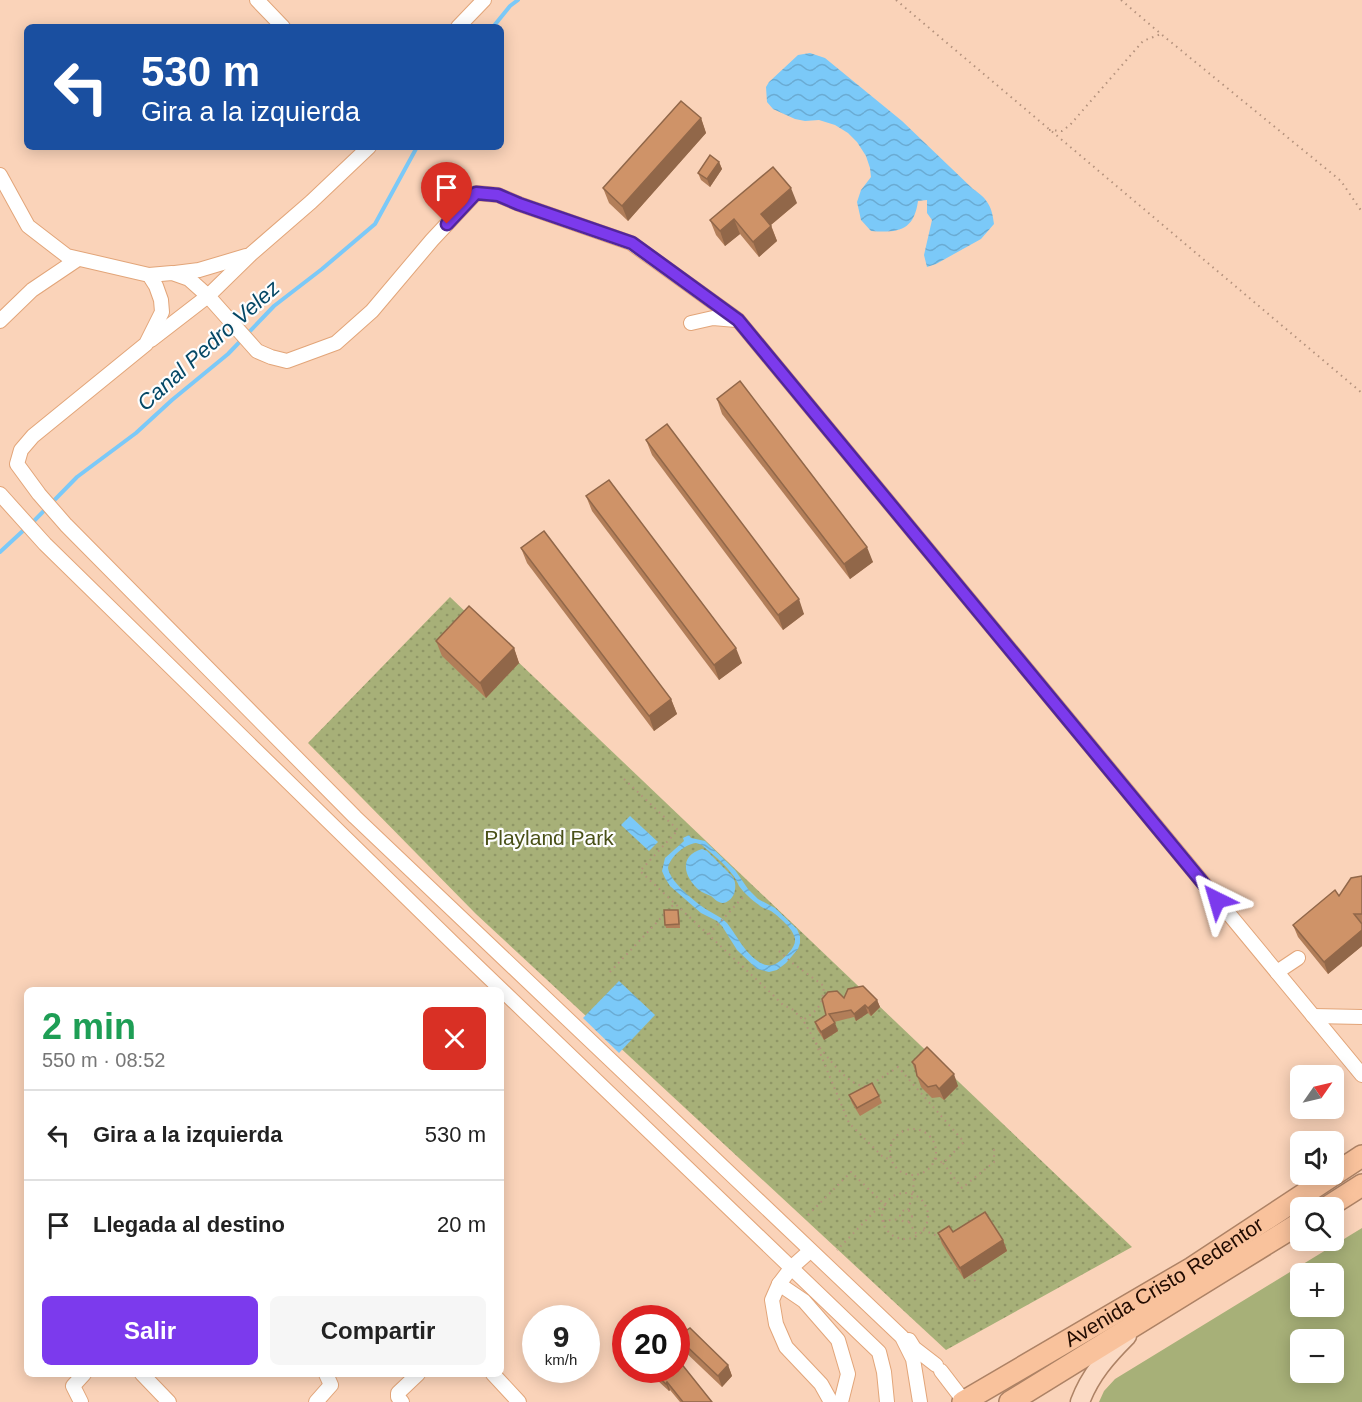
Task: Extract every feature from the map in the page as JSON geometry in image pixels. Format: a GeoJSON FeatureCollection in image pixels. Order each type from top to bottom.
{"type":"FeatureCollection","features":[{"type":"Feature","properties":{"kind":"highway","name":"Avenida Cristo Redentor"},"geometry":{"type":"LineString","coordinates":[[969,1402],[1026,1374],[1046,1353],[1192,1268],[1362,1156]]}},
{"type":"Feature","properties":{"kind":"highway"},"geometry":{"type":"LineString","coordinates":[[1343,1197],[1362,1185]]}},
{"type":"Feature","properties":{"kind":"highway","name":"Avenida Cristo Redentor"},"geometry":{"type":"LineString","coordinates":[[1010,1402],[1290,1229]]}},
{"type":"Feature","properties":{"kind":"highway"},"geometry":{"type":"LineString","coordinates":[[1028,1402],[1054,1375]]}},
{"type":"Feature","properties":{"kind":"main road"},"geometry":{"type":"LineString","coordinates":[[1080,1402],[1085,1388],[1106,1357],[1140,1322]]}},
{"type":"Feature","properties":{"kind":"street"},"geometry":{"type":"LineString","coordinates":[[257,0],[280,24]]}},
{"type":"Feature","properties":{"kind":"street"},"geometry":{"type":"LineString","coordinates":[[461,24],[483,0]]}},
{"type":"Feature","properties":{"kind":"street"},"geometry":{"type":"LineString","coordinates":[[366,150],[207,296],[33,436],[21,450],[17,464],[66,525],[355,817],[902,1337],[914,1359],[920,1402]]}},
{"type":"Feature","properties":{"kind":"street"},"geometry":{"type":"LineString","coordinates":[[0,175],[28,226],[67,256],[78,260],[149,275],[199,270],[251,254]]}},
{"type":"Feature","properties":{"kind":"street"},"geometry":{"type":"LineString","coordinates":[[172,273],[189,279],[257,351],[287,361],[336,343],[372,311],[432,240],[476,193],[498,195],[632,243],[738,320],[1362,1075]]}},
{"type":"Feature","properties":{"kind":"street"},"geometry":{"type":"LineString","coordinates":[[0,321],[32,290],[78,260]]}},
{"type":"Feature","properties":{"kind":"street"},"geometry":{"type":"LineString","coordinates":[[146,344],[162,312],[161,300],[149,275]]}},
{"type":"Feature","properties":{"kind":"street"},"geometry":{"type":"LineString","coordinates":[[690,323],[713,318],[738,320]]}},
{"type":"Feature","properties":{"kind":"street"},"geometry":{"type":"LineString","coordinates":[[0,494],[45,544],[499,987]]}},
{"type":"Feature","properties":{"kind":"street"},"geometry":{"type":"LineString","coordinates":[[163,659],[176,658],[182,653],[184,643]]}},
{"type":"Feature","properties":{"kind":"street"},"geometry":{"type":"LineString","coordinates":[[191,686],[197,676],[210,670]]}},
{"type":"Feature","properties":{"kind":"street"},"geometry":{"type":"LineString","coordinates":[[1277,972],[1298,958]]}},
{"type":"Feature","properties":{"kind":"street"},"geometry":{"type":"LineString","coordinates":[[504,992],[879,1352],[884,1371],[887,1402]]}},
{"type":"Feature","properties":{"kind":"street"},"geometry":{"type":"LineString","coordinates":[[1313,1016],[1362,1017]]}},
{"type":"Feature","properties":{"kind":"street"},"geometry":{"type":"LineString","coordinates":[[810,1251],[792,1267],[779,1284],[772,1300],[776,1324],[786,1347],[821,1384],[831,1402]]}},
{"type":"Feature","properties":{"kind":"street"},"geometry":{"type":"LineString","coordinates":[[779,1284],[804,1301],[838,1340],[848,1374],[841,1402]]}},
{"type":"Feature","properties":{"kind":"street"},"geometry":{"type":"LineString","coordinates":[[905,1335],[969,1402]]}},
{"type":"Feature","properties":{"kind":"street"},"geometry":{"type":"LineString","coordinates":[[81,1377],[73,1386],[81,1402]]}},
{"type":"Feature","properties":{"kind":"street"},"geometry":{"type":"LineString","coordinates":[[145,1377],[169,1402]]}},
{"type":"Feature","properties":{"kind":"street"},"geometry":{"type":"LineString","coordinates":[[316,1402],[331,1385],[327,1377]]}},
{"type":"Feature","properties":{"kind":"street"},"geometry":{"type":"LineString","coordinates":[[402,1402],[398,1393],[415,1377]]}},
{"type":"Feature","properties":{"kind":"street"},"geometry":{"type":"LineString","coordinates":[[496,1377],[519,1402]]}},
{"type":"Feature","properties":{"kind":"path"},"geometry":{"type":"LineString","coordinates":[[896,0],[1362,393]]}},
{"type":"Feature","properties":{"kind":"path"},"geometry":{"type":"LineString","coordinates":[[1121,0],[1341,181],[1362,212]]}},
{"type":"Feature","properties":{"kind":"path"},"geometry":{"type":"LineString","coordinates":[[1049,130],[1062,131],[1070,125],[1143,41],[1161,34]]}},
{"type":"Feature","properties":{"kind":"path"},"geometry":{"type":"LineString","coordinates":[[624,779],[678,830],[640,871],[783,1005],[792,1009],[803,1020],[815,1041],[849,1123],[884,1157],[892,1160]]}},
{"type":"Feature","properties":{"kind":"path"},"geometry":{"type":"LineString","coordinates":[[709,934],[745,895]]}},
{"type":"Feature","properties":{"kind":"path"},"geometry":{"type":"LineString","coordinates":[[610,972],[675,903]]}},
{"type":"Feature","properties":{"kind":"path"},"geometry":{"type":"LineString","coordinates":[[779,951],[824,986],[823,999],[816,1011],[803,1020]]}},
{"type":"Feature","properties":{"kind":"path"},"geometry":{"type":"LineString","coordinates":[[815,1041],[849,1080],[861,1087],[870,1086],[898,1066],[964,1142],[943,1163]]}},
{"type":"Feature","properties":{"kind":"path"},"geometry":{"type":"LineString","coordinates":[[912,1129],[926,1133],[931,1138],[936,1151],[935,1158],[928,1170],[921,1174],[907,1174],[895,1167],[891,1146],[898,1134],[912,1129]]}},
{"type":"Feature","properties":{"kind":"path"},"geometry":{"type":"LineString","coordinates":[[935,1158],[943,1163],[962,1188],[994,1162],[994,1146]]}},
{"type":"Feature","properties":{"kind":"path"},"geometry":{"type":"LineString","coordinates":[[808,1215],[851,1172],[885,1206]]}},
{"type":"Feature","properties":{"kind":"path"},"geometry":{"type":"LineString","coordinates":[[908,1210],[914,1194],[914,1175]]}},
{"type":"Feature","properties":{"kind":"path"},"geometry":{"type":"LineString","coordinates":[[899,1193],[914,1194],[920,1198],[927,1210],[926,1224],[923,1230],[911,1238],[896,1237],[886,1228],[883,1221],[882,1214],[885,1206],[893,1196],[899,1193]]}},
{"type":"Feature","properties":{"kind":"path"},"geometry":{"type":"LineString","coordinates":[[837,1250],[875,1211],[885,1206]]}},
{"type":"Feature","properties":{"kind":"path"},"geometry":{"type":"LineString","coordinates":[[900,1219],[901,1212],[908,1210]]}},
{"type":"Feature","properties":{"kind":"path"},"geometry":{"type":"LineString","coordinates":[[908,1210],[912,1214],[909,1222]]}},
{"type":"Feature","properties":{"kind":"path"},"geometry":{"type":"LineString","coordinates":[[883,1221],[900,1219],[905,1223],[909,1222]]}},
{"type":"Feature","properties":{"kind":"path"},"geometry":{"type":"LineString","coordinates":[[909,1222],[917,1235]]}},
{"type":"Feature","properties":{"kind":"path"},"geometry":{"type":"LineString","coordinates":[[923,1230],[940,1237]]}},
{"type":"Feature","properties":{"kind":"path"},"geometry":{"type":"LineString","coordinates":[[971,1275],[976,1284]]}},
{"type":"Feature","properties":{"kind":"green space","name":"Playland Park"},"geometry":{"type":"Polygon","coordinates":[[[450,597],[1132,1247],[946,1350],[476,914],[308,743],[450,597]]]}},
{"type":"Feature","properties":{"kind":"green space"},"geometry":{"type":"Polygon","coordinates":[[[1362,1228],[1362,1402],[1099,1402],[1104,1391],[1115,1379],[1290,1272],[1290,1317],[1344,1317],[1344,1263],[1305,1263],[1324,1251],[1344,1251],[1344,1239],[1362,1228]]]}},
{"type":"Feature","properties":{"kind":"water"},"geometry":{"type":"Polygon","coordinates":[[[810,53],[825,58],[902,121],[986,200],[994,224],[981,239],[927,267],[924,255],[932,220],[927,213],[927,200],[918,201],[913,219],[903,228],[871,231],[861,220],[857,202],[861,190],[871,177],[866,156],[857,142],[835,125],[819,120],[795,119],[773,109],[767,102],[766,87],[769,82],[798,55],[810,53]]]}},
{"type":"Feature","properties":{"kind":"water"},"geometry":{"type":"Polygon","coordinates":[[[630,816],[658,842],[649,851],[621,825],[630,816]]]}},
{"type":"Feature","properties":{"kind":"water"},"geometry":{"type":"Polygon","coordinates":[[[689,835],[691,838],[705,841],[735,870],[758,899],[775,908],[797,929],[800,936],[798,949],[777,970],[769,972],[757,969],[737,950],[717,921],[701,913],[670,886],[662,871],[665,858],[684,841],[683,838],[689,835]],[[692,844],[683,848],[675,856],[668,868],[672,878],[696,902],[727,923],[757,961],[768,965],[778,962],[794,945],[795,939],[792,931],[778,916],[748,896],[725,866],[702,845],[692,844]]]}},
{"type":"Feature","properties":{"kind":"water"},"geometry":{"type":"Polygon","coordinates":[[[702,849],[707,851],[734,880],[734,894],[726,902],[718,902],[699,890],[687,873],[689,857],[702,849]]]}},
{"type":"Feature","properties":{"kind":"water"},"geometry":{"type":"Polygon","coordinates":[[[619,981],[655,1015],[619,1053],[583,1018],[619,981]]]}},
{"type":"Feature","properties":{"kind":"building"},"geometry":{"type":"Polygon","coordinates":[[[681,101],[701,118],[622,206],[603,188],[681,101]]]}},
{"type":"Feature","properties":{"kind":"building"},"geometry":{"type":"Polygon","coordinates":[[[710,155],[719,162],[707,179],[698,173],[710,155]]]}},
{"type":"Feature","properties":{"kind":"building"},"geometry":{"type":"Polygon","coordinates":[[[773,167],[791,188],[761,214],[771,226],[753,242],[734,219],[720,231],[710,220],[773,167]]]}},
{"type":"Feature","properties":{"kind":"building"},"geometry":{"type":"Polygon","coordinates":[[[740,381],[867,547],[844,564],[717,399],[740,381]]]}},
{"type":"Feature","properties":{"kind":"building"},"geometry":{"type":"Polygon","coordinates":[[[667,424],[799,599],[778,615],[646,440],[667,424]]]}},
{"type":"Feature","properties":{"kind":"building"},"geometry":{"type":"Polygon","coordinates":[[[609,480],[736,648],[714,665],[586,496],[609,480]]]}},
{"type":"Feature","properties":{"kind":"building"},"geometry":{"type":"Polygon","coordinates":[[[544,531],[671,699],[649,716],[521,548],[544,531]]]}},
{"type":"Feature","properties":{"kind":"building"},"geometry":{"type":"Polygon","coordinates":[[[469,606],[514,648],[480,683],[436,641],[469,606]]]}},
{"type":"Feature","properties":{"kind":"building"},"geometry":{"type":"Polygon","coordinates":[[[1362,876],[1362,914],[1354,914],[1362,924],[1362,930],[1324,962],[1293,925],[1335,890],[1339,896],[1351,878],[1362,876]]]}},
{"type":"Feature","properties":{"kind":"building"},"geometry":{"type":"Polygon","coordinates":[[[664,910],[678,910],[679,924],[665,925],[664,910]]]}},
{"type":"Feature","properties":{"kind":"building"},"geometry":{"type":"Polygon","coordinates":[[[863,986],[877,1000],[868,1008],[865,1005],[854,1014],[851,1010],[829,1014],[835,1023],[821,1032],[815,1022],[826,1015],[822,999],[828,992],[837,991],[844,998],[848,989],[863,986]]]}},
{"type":"Feature","properties":{"kind":"building"},"geometry":{"type":"Polygon","coordinates":[[[927,1047],[954,1074],[939,1089],[936,1085],[928,1087],[917,1076],[915,1065],[912,1062],[927,1047]]]}},
{"type":"Feature","properties":{"kind":"building"},"geometry":{"type":"Polygon","coordinates":[[[872,1083],[879,1096],[857,1108],[849,1095],[872,1083]]]}},
{"type":"Feature","properties":{"kind":"building"},"geometry":{"type":"Polygon","coordinates":[[[985,1212],[1003,1240],[960,1268],[938,1233],[949,1226],[953,1232],[985,1212]]]}},
{"type":"Feature","properties":{"kind":"building"},"geometry":{"type":"Polygon","coordinates":[[[690,1328],[728,1365],[718,1376],[690,1349],[690,1328]]]}},
{"type":"Feature","properties":{"kind":"building"},"geometry":{"type":"Polygon","coordinates":[[[690,1374],[712,1402],[683,1402],[668,1383],[690,1383],[690,1374]]]}},
{"type":"Feature","properties":{"kind":"waterway","name":"Canal Pedro Velez"},"geometry":{"type":"LineString","coordinates":[[495,24],[518,0]]}},
{"type":"Feature","properties":{"kind":"waterway","name":"Canal Pedro Velez"},"geometry":{"type":"LineString","coordinates":[[32,523],[77,477],[136,433],[228,354],[274,306],[375,224],[415,150]]}},
{"type":"Feature","properties":{"kind":"waterway","name":"Canal Pedro Velez"},"geometry":{"type":"LineString","coordinates":[[0,552],[26,528]]}},
{"type":"Feature","properties":{"kind":"route"},"geometry":{"type":"LineString","coordinates":[[447,224],[476,193],[498,195],[632,243],[738,320],[1217,900]]}}]}
